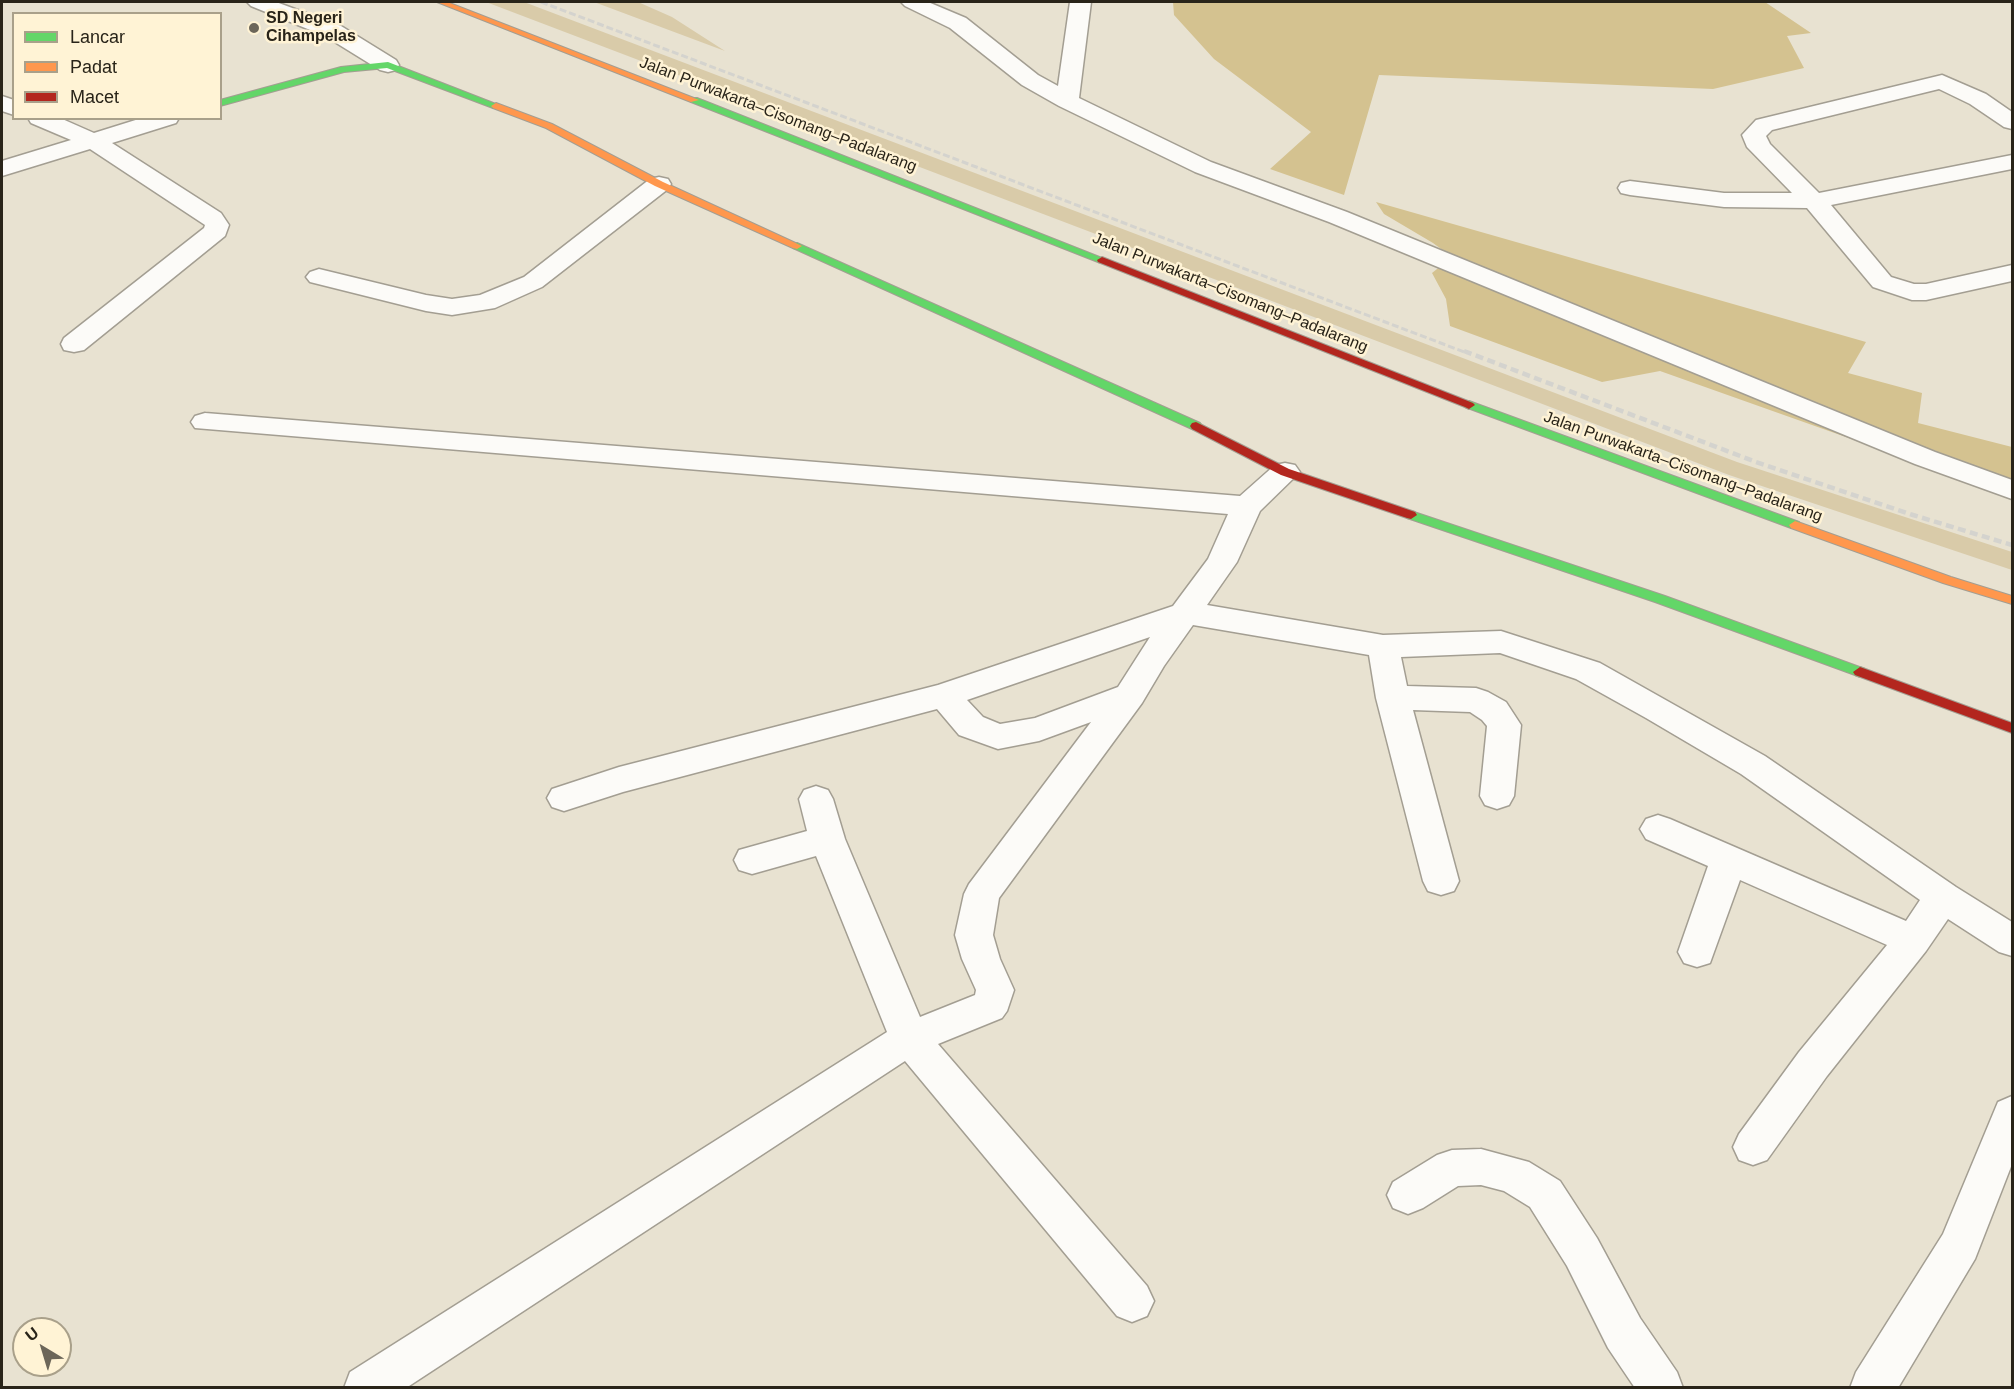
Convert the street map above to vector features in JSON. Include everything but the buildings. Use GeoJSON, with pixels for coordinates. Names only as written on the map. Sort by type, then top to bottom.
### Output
{"type":"FeatureCollection","features":[{"type":"Feature","properties":{"kind":"main road","name":"Jalan Purwakarta–Cisomang–Padalarang"},"geometry":{"type":"LineString","coordinates":[[441,2],[978,210],[1501,418],[1947,580],[2013,600]]}},
{"type":"Feature","properties":{"kind":"main road"},"geometry":{"type":"LineString","coordinates":[[222,102],[344,69],[388,65],[549,126],[658,184],[1161,410],[1285,472],[1660,599],[2013,728]]}},
{"type":"Feature","properties":{"kind":"street"},"geometry":{"type":"LineString","coordinates":[[258,2],[333,30],[388,65]]}},
{"type":"Feature","properties":{"kind":"street"},"geometry":{"type":"LineString","coordinates":[[912,2],[958,23],[1030,80],[1066,101],[1203,166],[1338,217],[1892,444],[2013,490]]}},
{"type":"Feature","properties":{"kind":"street"},"geometry":{"type":"LineString","coordinates":[[1066,101],[1081,2]]}},
{"type":"Feature","properties":{"kind":"street"},"geometry":{"type":"LineString","coordinates":[[2013,122],[1978,99],[1942,82],[1764,125],[1754,135],[1759,147],[1814,201],[1882,282],[1912,292],[1926,292],[2013,273]]}},
{"type":"Feature","properties":{"kind":"street"},"geometry":{"type":"LineString","coordinates":[[44,120],[93,141],[212,218],[217,225],[216,231],[74,344]]}},
{"type":"Feature","properties":{"kind":"street"},"geometry":{"type":"LineString","coordinates":[[2,169],[161,120]]}},
{"type":"Feature","properties":{"kind":"street"},"geometry":{"type":"LineString","coordinates":[[1630,188],[1724,200],[1814,201],[2013,162]]}},
{"type":"Feature","properties":{"kind":"street"},"geometry":{"type":"LineString","coordinates":[[319,277],[435,305],[452,307],[486,302],[533,282],[658,184]]}},
{"type":"Feature","properties":{"kind":"street"},"geometry":{"type":"LineString","coordinates":[[205,422],[1246,506]]}},
{"type":"Feature","properties":{"kind":"street"},"geometry":{"type":"LineString","coordinates":[[366,1388],[909,1038],[988,1006],[993,1000],[995,990],[981,959],[974,935],[982,894],[1130,695],[1152,658],[1222,562],[1246,506],[1285,472]]}},
{"type":"Feature","properties":{"kind":"street"},"geometry":{"type":"LineString","coordinates":[[564,798],[619,780],[944,695],[1187,613],[1383,646],[1501,642],[1588,671],[1658,709],[1753,765],[1943,897],[2013,941]]}},
{"type":"Feature","properties":{"kind":"street"},"geometry":{"type":"LineString","coordinates":[[1383,646],[1393,698],[1441,881]]}},
{"type":"Feature","properties":{"kind":"street"},"geometry":{"type":"LineString","coordinates":[[944,695],[971,726],[998,737],[1039,729],[1130,695]]}},
{"type":"Feature","properties":{"kind":"street"},"geometry":{"type":"LineString","coordinates":[[1393,698],[1476,700],[1494,711],[1504,725],[1497,796]]}},
{"type":"Feature","properties":{"kind":"street"},"geometry":{"type":"LineString","coordinates":[[816,799],[827,839],[909,1038],[1132,1301]]}},
{"type":"Feature","properties":{"kind":"street"},"geometry":{"type":"LineString","coordinates":[[1658,829],[1913,940]]}},
{"type":"Feature","properties":{"kind":"street"},"geometry":{"type":"LineString","coordinates":[[752,860],[827,839]]}},
{"type":"Feature","properties":{"kind":"street"},"geometry":{"type":"LineString","coordinates":[[1697,952],[1728,861]]}},
{"type":"Feature","properties":{"kind":"street"},"geometry":{"type":"LineString","coordinates":[[1753,1147],[1813,1065],[1913,940],[1943,897]]}},
{"type":"Feature","properties":{"kind":"street"},"geometry":{"type":"LineString","coordinates":[[1872,1388],[1960,1245],[2013,1114]]}},
{"type":"Feature","properties":{"kind":"street"},"geometry":{"type":"LineString","coordinates":[[1408,1195],[1452,1168],[1481,1167],[1514,1175],[1545,1194],[1582,1252],[1624,1333],[1661,1388]]}},
{"type":"Feature","properties":{"kind":"shaded area"},"geometry":{"type":"Polygon","coordinates":[[[486,2],[524,2],[1737,462],[2012,552],[2012,570],[1729,475],[486,2]]]}},
{"type":"Feature","properties":{"kind":"shaded area"},"geometry":{"type":"Polygon","coordinates":[[[594,2],[638,2],[672,17],[725,51],[594,2]]]}},
{"type":"Feature","properties":{"kind":"shaded area"},"geometry":{"type":"Polygon","coordinates":[[[1173,2],[1765,2],[1811,33],[1787,36],[1804,68],[1713,89],[1379,75],[1344,195],[1270,169],[1311,132],[1214,59],[1174,15],[1173,2]]]}},
{"type":"Feature","properties":{"kind":"shaded area"},"geometry":{"type":"Polygon","coordinates":[[[1376,202],[1866,342],[1848,373],[1922,393],[1918,423],[2012,447],[2012,496],[1660,371],[1602,382],[1450,326],[1446,299],[1432,273],[1452,257],[1384,214],[1376,202]]]}},
{"type":"Feature","properties":{"kind":"railway"},"geometry":{"type":"LineString","coordinates":[[541,2],[1467,353]]}},
{"type":"Feature","properties":{"kind":"railway"},"geometry":{"type":"LineString","coordinates":[[1464,351],[1756,462],[1913,515],[2012,545]]}},
{"type":"Feature","properties":{"kind":"traffic: fast"},"geometry":{"type":"LineString","coordinates":[[222,102],[344,69],[388,65],[496,106]]}},
{"type":"Feature","properties":{"kind":"traffic: fast"},"geometry":{"type":"LineString","coordinates":[[694,100],[1102,260]]}},
{"type":"Feature","properties":{"kind":"traffic: fast"},"geometry":{"type":"LineString","coordinates":[[797,246],[1196,426]]}},
{"type":"Feature","properties":{"kind":"traffic: fast"},"geometry":{"type":"LineString","coordinates":[[1469,405],[1795,525]]}},
{"type":"Feature","properties":{"kind":"traffic: fast"},"geometry":{"type":"LineString","coordinates":[[1411,515],[1660,599],[1860,672]]}},
{"type":"Feature","properties":{"kind":"traffic: slow"},"geometry":{"type":"LineString","coordinates":[[441,2],[694,100]]}},
{"type":"Feature","properties":{"kind":"traffic: slow"},"geometry":{"type":"LineString","coordinates":[[496,106],[549,126],[659,184],[797,246]]}},
{"type":"Feature","properties":{"kind":"traffic: slow"},"geometry":{"type":"LineString","coordinates":[[1795,525],[1947,580],[2012,600]]}},
{"type":"Feature","properties":{"kind":"traffic: jam"},"geometry":{"type":"LineString","coordinates":[[1102,260],[1469,405]]}},
{"type":"Feature","properties":{"kind":"traffic: jam"},"geometry":{"type":"LineString","coordinates":[[1196,426],[1285,472],[1411,515]]}},
{"type":"Feature","properties":{"kind":"traffic: jam"},"geometry":{"type":"LineString","coordinates":[[1860,672],[2012,728]]}},
{"type":"Feature","properties":{"kind":"place","name":"SD Negeri Cihampelas"},"geometry":{"type":"Point","coordinates":[254,28]}}]}
